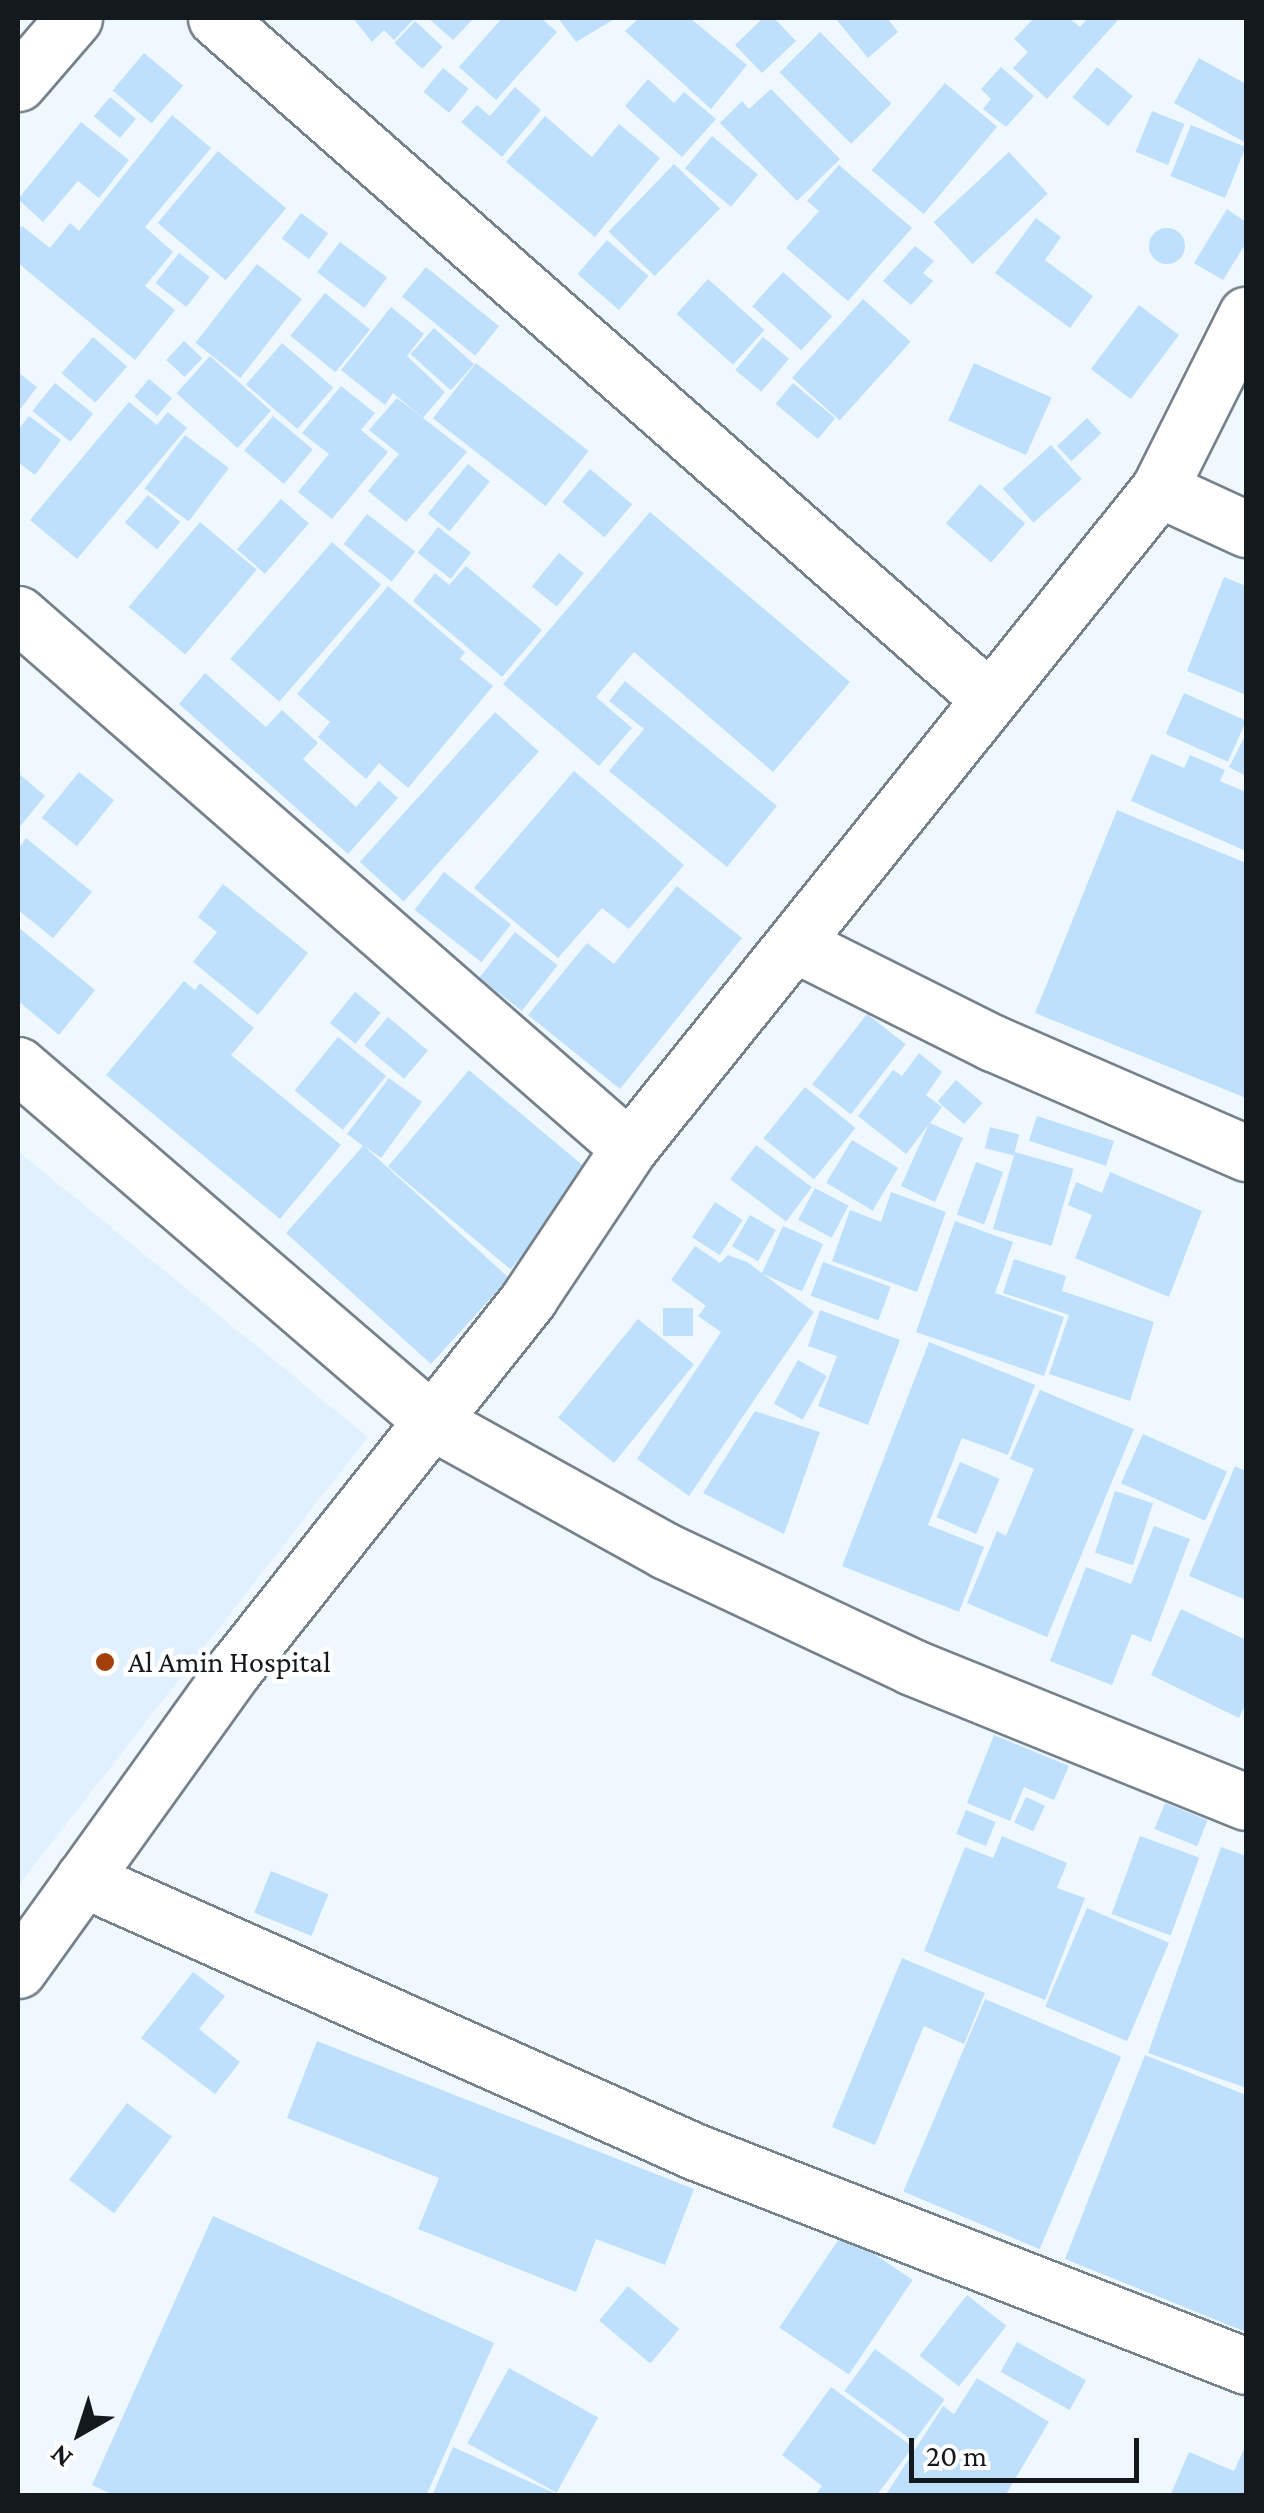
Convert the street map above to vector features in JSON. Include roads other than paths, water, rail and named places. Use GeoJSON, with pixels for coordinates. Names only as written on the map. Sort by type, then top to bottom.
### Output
{"type":"FeatureCollection","features":[{"type":"Feature","properties":{"kind":"street"},"geometry":{"type":"LineString","coordinates":[[18,83],[74,18]]}},
{"type":"Feature","properties":{"kind":"street"},"geometry":{"type":"LineString","coordinates":[[216,18],[988,698]]}},
{"type":"Feature","properties":{"kind":"street"},"geometry":{"type":"LineString","coordinates":[[18,1970],[236,1667],[529,1298],[628,1148],[797,944],[988,698],[1159,490],[1246,315]]}},
{"type":"Feature","properties":{"kind":"street"},"geometry":{"type":"LineString","coordinates":[[1159,490],[1246,529]]}},
{"type":"Feature","properties":{"kind":"street"},"geometry":{"type":"LineString","coordinates":[[18,614],[628,1148]]}},
{"type":"Feature","properties":{"kind":"street"},"geometry":{"type":"LineString","coordinates":[[797,944],[992,1043],[1246,1153]]}},
{"type":"Feature","properties":{"kind":"street"},"geometry":{"type":"LineString","coordinates":[[18,1065],[434,1422],[666,1551],[912,1667],[1246,1802]]}},
{"type":"Feature","properties":{"kind":"street"},"geometry":{"type":"LineString","coordinates":[[82,1879],[696,2152],[1246,2366]]}},
{"type":"Feature","properties":{"kind":"place","name":"Al Amin Hospital"},"geometry":{"type":"Point","coordinates":[105,1662]}}]}
